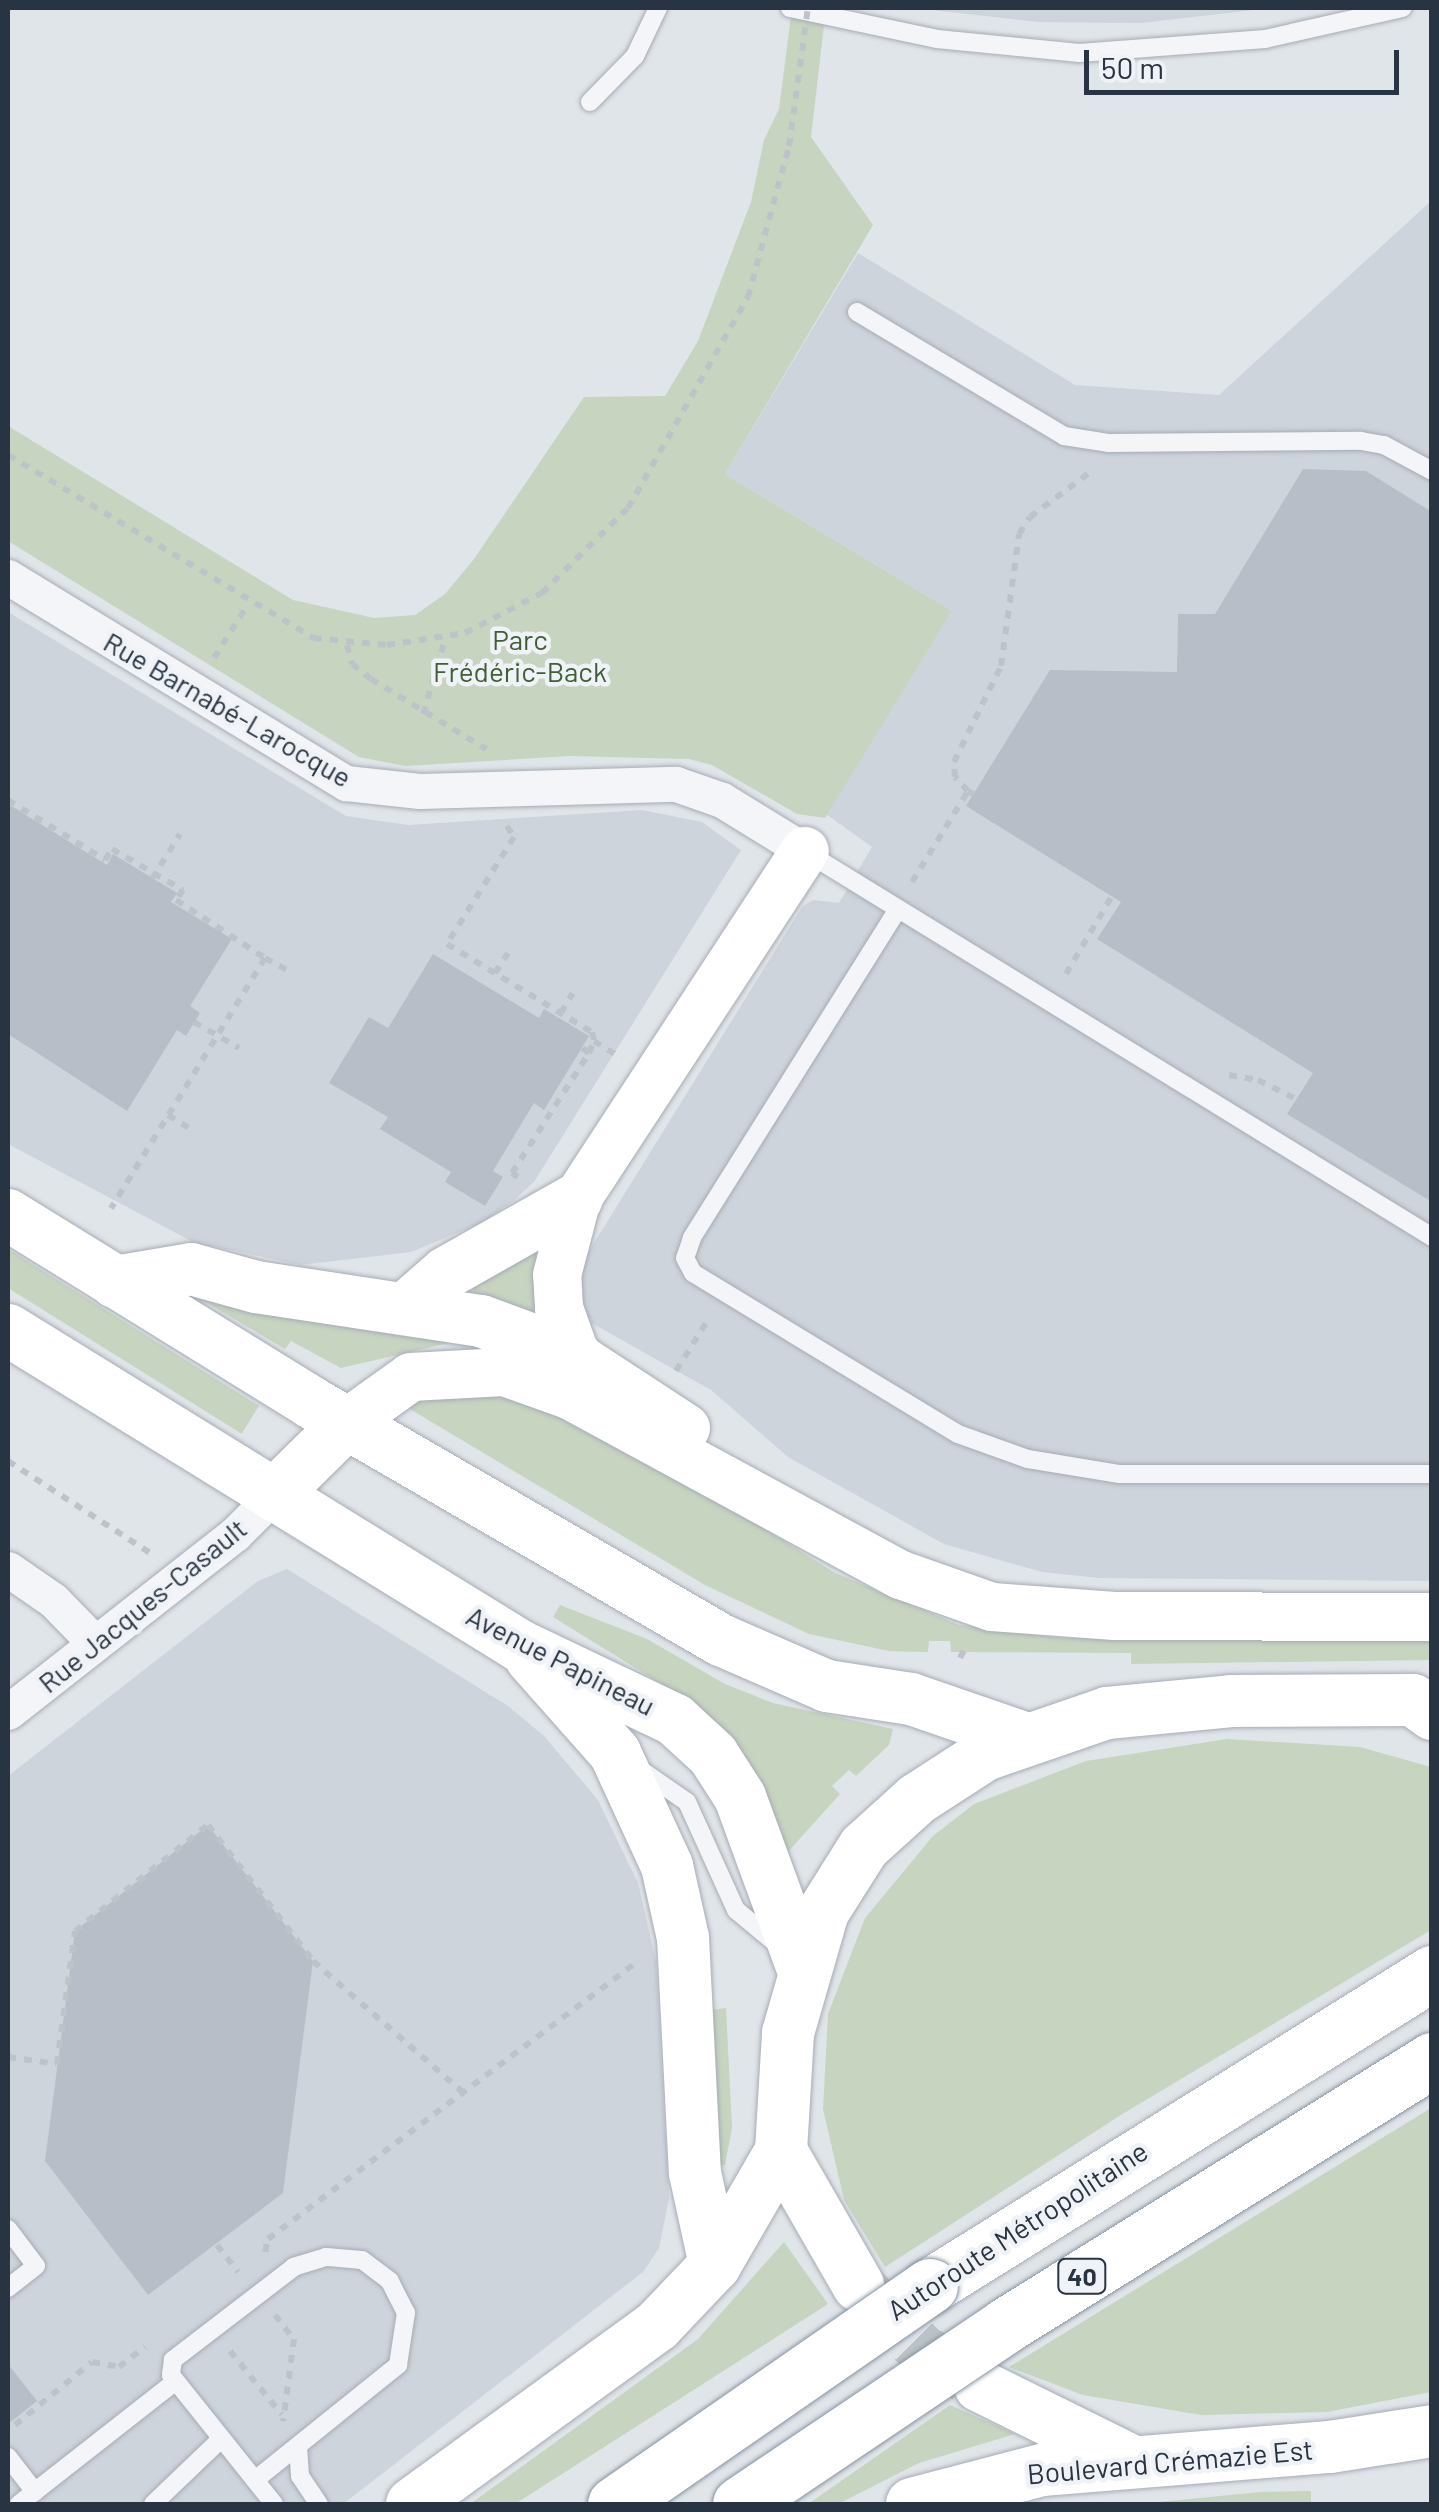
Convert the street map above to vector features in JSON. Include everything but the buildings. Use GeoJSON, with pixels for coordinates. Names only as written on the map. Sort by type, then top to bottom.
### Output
{"type":"FeatureCollection","features":[{"type":"Feature","properties":{"kind":"highway","name":"Autoroute Métropolitaine"},"geometry":{"type":"LineString","coordinates":[[615,2504],[803,2369],[1033,2218],[1432,1973]]}},
{"type":"Feature","properties":{"kind":"highway","name":"40"},"geometry":{"type":"LineString","coordinates":[[740,2504],[958,2356],[1432,2060]]}},
{"type":"Feature","properties":{"kind":"main road"},"geometry":{"type":"LineString","coordinates":[[576,1356],[556,1292],[577,1199],[806,851]]}},
{"type":"Feature","properties":{"kind":"main road"},"geometry":{"type":"LineString","coordinates":[[406,1308],[446,1273],[577,1199]]}},
{"type":"Feature","properties":{"kind":"main road"},"geometry":{"type":"LineString","coordinates":[[8,1215],[348,1422],[765,1662],[826,1686],[911,1700],[1024,1738]]}},
{"type":"Feature","properties":{"kind":"main road"},"geometry":{"type":"LineString","coordinates":[[115,1282],[191,1269],[256,1287],[480,1322],[576,1356],[662,1408],[776,1502]]}},
{"type":"Feature","properties":{"kind":"main road","name":"Avenue Papineau"},"geometry":{"type":"LineString","coordinates":[[8,1330],[520,1646],[653,1704],[713,1755],[753,1823],[802,1966]]}},
{"type":"Feature","properties":{"kind":"main road"},"geometry":{"type":"LineString","coordinates":[[274,1495],[348,1422],[411,1377],[504,1372],[569,1395],[776,1502],[901,1575],[1008,1610],[1432,1617]]}},
{"type":"Feature","properties":{"kind":"main road"},"geometry":{"type":"LineString","coordinates":[[520,1646],[614,1753],[655,1837],[677,1901],[695,2173],[715,2265]]}},
{"type":"Feature","properties":{"kind":"main road"},"geometry":{"type":"LineString","coordinates":[[412,2504],[657,2326],[715,2265],[781,2152],[788,2033],[802,1966],[822,1912],[864,1847],[950,1776],[1024,1738],[1093,1716],[1178,1704],[1425,1705]]}},
{"type":"Feature","properties":{"kind":"main road"},"geometry":{"type":"LineString","coordinates":[[781,2152],[858,2285]]}},
{"type":"Feature","properties":{"kind":"main road"},"geometry":{"type":"LineString","coordinates":[[980,2386],[1130,2460]]}},
{"type":"Feature","properties":{"kind":"main road","name":"Boulevard Crémazie Est"},"geometry":{"type":"LineString","coordinates":[[912,2504],[1008,2476],[1130,2460],[1330,2447],[1432,2431]]}},
{"type":"Feature","properties":{"kind":"street","name":"Rue Barnabé-Larocque"},"geometry":{"type":"LineString","coordinates":[[8,577],[346,783],[420,791],[676,784],[722,800],[806,851]]}},
{"type":"Feature","properties":{"kind":"street","name":"Rue Jacques-Casault"},"geometry":{"type":"LineString","coordinates":[[8,1712],[274,1495]]}},
{"type":"Feature","properties":{"kind":"street"},"geometry":{"type":"LineString","coordinates":[[8,1569],[52,1600],[95,1643]]}},
{"type":"Feature","properties":{"kind":"lane"},"geometry":{"type":"LineString","coordinates":[[590,102],[635,56],[658,8]]}},
{"type":"Feature","properties":{"kind":"lane"},"geometry":{"type":"LineString","coordinates":[[790,8],[938,39],[1079,53],[1265,39],[1403,8]]}},
{"type":"Feature","properties":{"kind":"lane"},"geometry":{"type":"LineString","coordinates":[[857,312],[1074,439],[1361,440],[1384,445],[1432,471]]}},
{"type":"Feature","properties":{"kind":"lane"},"geometry":{"type":"LineString","coordinates":[[806,851],[1432,1237]]}},
{"type":"Feature","properties":{"kind":"lane"},"geometry":{"type":"LineString","coordinates":[[898,908],[692,1238],[685,1258],[693,1273],[958,1434],[1013,1455],[1120,1474],[1432,1474]]}},
{"type":"Feature","properties":{"kind":"lane"},"geometry":{"type":"LineString","coordinates":[[614,1753],[678,1792],[706,1834],[736,1910],[802,1966]]}},
{"type":"Feature","properties":{"kind":"lane"},"geometry":{"type":"LineString","coordinates":[[8,2229],[36,2266],[8,2288]]}},
{"type":"Feature","properties":{"kind":"lane"},"geometry":{"type":"LineString","coordinates":[[255,2480],[398,2365],[406,2313],[376,2268],[326,2257],[294,2267],[173,2360],[176,2381],[274,2504]]}},
{"type":"Feature","properties":{"kind":"lane"},"geometry":{"type":"LineString","coordinates":[[19,2504],[176,2381]]}},
{"type":"Feature","properties":{"kind":"lane"},"geometry":{"type":"LineString","coordinates":[[153,2504],[222,2438]]}},
{"type":"Feature","properties":{"kind":"lane"},"geometry":{"type":"LineString","coordinates":[[298,2447],[300,2476],[319,2504]]}},
{"type":"Feature","properties":{"kind":"lane"},"geometry":{"type":"LineString","coordinates":[[8,2457],[35,2492]]}},
{"type":"Feature","properties":{"kind":"path"},"geometry":{"type":"LineString","coordinates":[[8,455],[248,604],[314,638],[347,645],[446,637],[504,616],[542,593],[628,508],[748,297],[789,146],[808,8]]}},
{"type":"Feature","properties":{"kind":"path"},"geometry":{"type":"LineString","coordinates":[[914,879],[971,792],[955,777],[954,762],[1001,666],[1019,534],[1051,503]]}},
{"type":"Feature","properties":{"kind":"path"},"geometry":{"type":"LineString","coordinates":[[208,667],[248,604]]}},
{"type":"Feature","properties":{"kind":"path"},"geometry":{"type":"LineString","coordinates":[[422,714],[446,637]]}},
{"type":"Feature","properties":{"kind":"path"},"geometry":{"type":"LineString","coordinates":[[347,645],[352,664],[422,714],[492,752]]}},
{"type":"Feature","properties":{"kind":"path"},"geometry":{"type":"LineString","coordinates":[[8,800],[104,860],[112,848],[182,890],[176,900],[287,970]]}},
{"type":"Feature","properties":{"kind":"path"},"geometry":{"type":"LineString","coordinates":[[154,876],[180,834]]}},
{"type":"Feature","properties":{"kind":"path"},"geometry":{"type":"LineString","coordinates":[[514,837],[447,944],[592,1032],[594,1041],[635,1066]]}},
{"type":"Feature","properties":{"kind":"path"},"geometry":{"type":"LineString","coordinates":[[1066,974],[1112,896]]}},
{"type":"Feature","properties":{"kind":"path"},"geometry":{"type":"LineString","coordinates":[[495,973],[508,953]]}},
{"type":"Feature","properties":{"kind":"path"},"geometry":{"type":"LineString","coordinates":[[111,1208],[264,958]]}},
{"type":"Feature","properties":{"kind":"path"},"geometry":{"type":"LineString","coordinates":[[561,1014],[573,993]]}},
{"type":"Feature","properties":{"kind":"path"},"geometry":{"type":"LineString","coordinates":[[194,1022],[239,1048]]}},
{"type":"Feature","properties":{"kind":"path"},"geometry":{"type":"LineString","coordinates":[[524,1181],[512,1174],[594,1041]]}},
{"type":"Feature","properties":{"kind":"path"},"geometry":{"type":"LineString","coordinates":[[168,1116],[190,1129]]}},
{"type":"Feature","properties":{"kind":"path"},"geometry":{"type":"LineString","coordinates":[[675,1372],[696,1340]]}},
{"type":"Feature","properties":{"kind":"path"},"geometry":{"type":"LineString","coordinates":[[8,1461],[148,1549]]}},
{"type":"Feature","properties":{"kind":"path"},"geometry":{"type":"LineString","coordinates":[[8,2058],[58,2064],[75,1931],[208,1825],[313,1961],[466,2095]]}},
{"type":"Feature","properties":{"kind":"path"},"geometry":{"type":"LineString","coordinates":[[224,2284],[264,2254],[268,2240],[466,2095],[644,1956]]}},
{"type":"Feature","properties":{"kind":"path"},"geometry":{"type":"LineString","coordinates":[[217,2245],[239,2273]]}},
{"type":"Feature","properties":{"kind":"path"},"geometry":{"type":"LineString","coordinates":[[268,2306],[294,2339],[281,2430]]}},
{"type":"Feature","properties":{"kind":"path"},"geometry":{"type":"LineString","coordinates":[[223,2342],[283,2416]]}},
{"type":"Feature","properties":{"kind":"path"},"geometry":{"type":"LineString","coordinates":[[15,2425],[92,2362],[119,2367],[150,2344]]}},
{"type":"Feature","properties":{"kind":"shaded area"},"geometry":{"type":"Polygon","coordinates":[[[915,8],[1271,8],[1141,23],[1038,22],[915,8]]]}},
{"type":"Feature","properties":{"kind":"shaded area"},"geometry":{"type":"Polygon","coordinates":[[[1431,201],[1431,1581],[1099,1578],[1042,1572],[944,1544],[788,1457],[711,1390],[588,1321],[574,1293],[586,1256],[802,907],[813,900],[839,903],[872,847],[826,814],[952,611],[725,474],[858,253],[1075,385],[1219,395],[1431,201]]]}},
{"type":"Feature","properties":{"kind":"shaded area"},"geometry":{"type":"Polygon","coordinates":[[[8,612],[346,816],[408,825],[642,810],[702,822],[741,850],[534,1182],[513,1201],[483,1222],[411,1252],[300,1265],[193,1242],[8,1144],[8,612]]]}},
{"type":"Feature","properties":{"kind":"shaded area"},"geometry":{"type":"Polygon","coordinates":[[[287,1569],[508,1706],[544,1736],[598,1800],[638,1883],[656,1961],[669,2199],[659,2248],[643,2272],[343,2504],[8,2504],[8,1776],[258,1581],[287,1569]]]}},
{"type":"Feature","properties":{"kind":"green space","name":"Parc Frédéric-Back"},"geometry":{"type":"Polygon","coordinates":[[[792,8],[826,8],[811,137],[873,225],[725,474],[952,611],[825,818],[797,814],[712,765],[689,759],[570,756],[405,766],[359,757],[8,541],[8,426],[293,600],[374,618],[415,615],[445,594],[474,559],[584,397],[665,396],[698,341],[751,202],[764,140],[779,109],[792,8]]]}},
{"type":"Feature","properties":{"kind":"green space"},"geometry":{"type":"Polygon","coordinates":[[[537,1248],[537,1312],[530,1319],[474,1303],[473,1284],[537,1248]]]}},
{"type":"Feature","properties":{"kind":"green space"},"geometry":{"type":"Polygon","coordinates":[[[8,1249],[259,1406],[242,1434],[8,1288],[8,1249]]]}},
{"type":"Feature","properties":{"kind":"green space"},"geometry":{"type":"Polygon","coordinates":[[[187,1291],[450,1333],[449,1343],[341,1368],[291,1341],[285,1349],[187,1291]]]}},
{"type":"Feature","properties":{"kind":"green space"},"geometry":{"type":"Polygon","coordinates":[[[509,1389],[696,1486],[835,1573],[959,1625],[1061,1638],[1431,1640],[1431,1660],[1131,1664],[1131,1653],[951,1652],[950,1641],[929,1641],[928,1652],[889,1651],[809,1634],[705,1585],[403,1405],[409,1399],[509,1389]]]}},
{"type":"Feature","properties":{"kind":"green space"},"geometry":{"type":"Polygon","coordinates":[[[560,1605],[647,1639],[725,1684],[773,1703],[893,1729],[889,1745],[856,1776],[849,1770],[832,1786],[840,1794],[787,1853],[767,1795],[681,1696],[553,1617],[560,1605]]]}},
{"type":"Feature","properties":{"kind":"green space"},"geometry":{"type":"Polygon","coordinates":[[[1227,1739],[1360,1747],[1431,1767],[1431,1930],[1124,2113],[885,2267],[844,2200],[823,2109],[828,2014],[865,1918],[933,1836],[974,1804],[1086,1761],[1227,1739]]]}},
{"type":"Feature","properties":{"kind":"green space"},"geometry":{"type":"Polygon","coordinates":[[[726,2008],[732,2128],[725,2165],[713,2166],[705,2011],[726,2008]]]}},
{"type":"Feature","properties":{"kind":"green space"},"geometry":{"type":"Polygon","coordinates":[[[1431,2108],[1431,2392],[1327,2412],[1201,2415],[1083,2395],[1009,2367],[1431,2108]]]}},
{"type":"Feature","properties":{"kind":"green space"},"geometry":{"type":"Polygon","coordinates":[[[784,2242],[828,2304],[515,2504],[470,2504],[698,2339],[784,2242]]]}},
{"type":"Feature","properties":{"kind":"green space"},"geometry":{"type":"Polygon","coordinates":[[[950,2405],[1015,2434],[919,2463],[838,2504],[808,2504],[950,2405]]]}},
{"type":"Feature","properties":{"kind":"green space"},"geometry":{"type":"Polygon","coordinates":[[[1311,2491],[1311,2504],[1138,2504],[1261,2492],[1311,2491]]]}},
{"type":"Feature","properties":{"kind":"tunnel"},"geometry":{"type":"LineString","coordinates":[[859,2286],[922,2350],[980,2386]]}}]}
